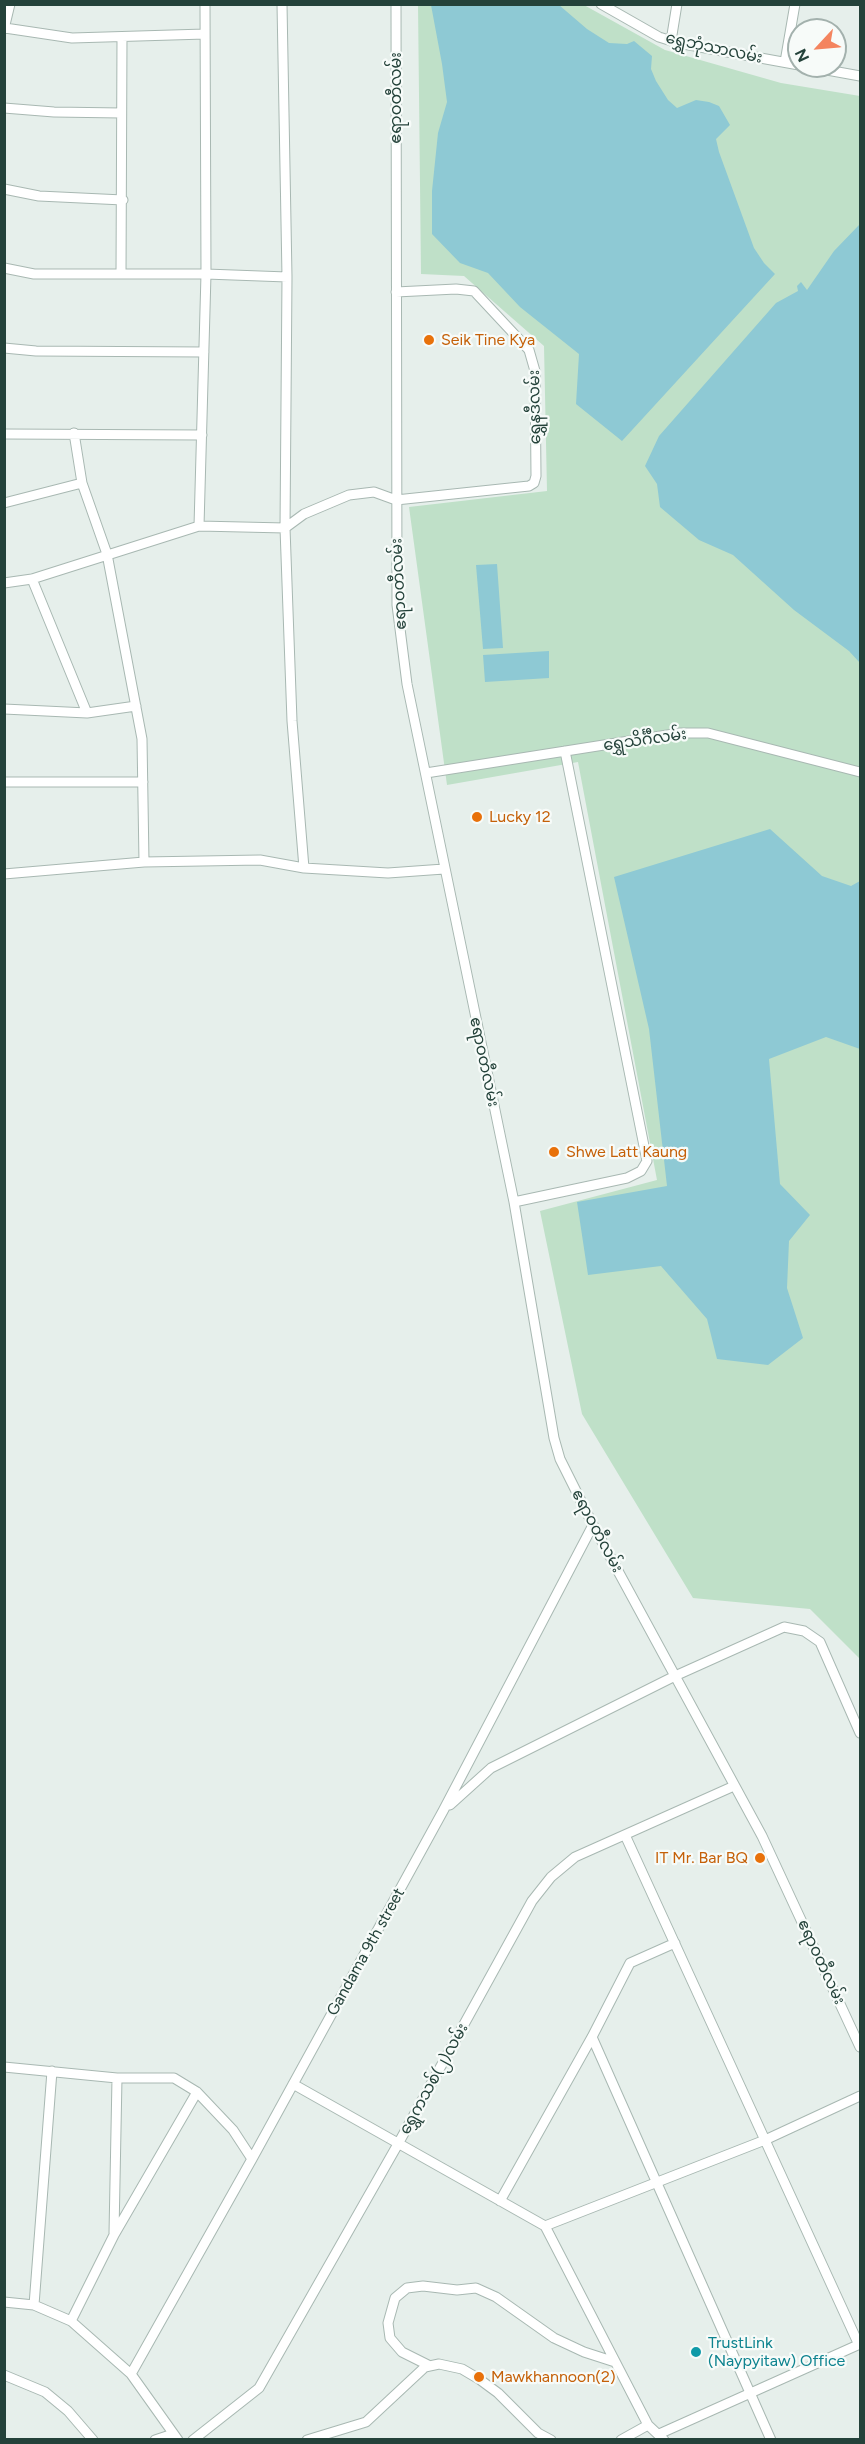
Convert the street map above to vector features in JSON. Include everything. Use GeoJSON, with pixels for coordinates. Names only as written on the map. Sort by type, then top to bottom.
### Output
{"type":"FeatureCollection","features":[{"type":"Feature","properties":{"kind":"street"},"geometry":{"type":"LineString","coordinates":[[10,4],[5,28],[72,38],[205,34]]}},
{"type":"Feature","properties":{"kind":"street"},"geometry":{"type":"LineString","coordinates":[[199,526],[206,274],[205,4]]}},
{"type":"Feature","properties":{"kind":"street"},"geometry":{"type":"LineString","coordinates":[[282,4],[287,277],[285,528],[292,721],[304,868]]}},
{"type":"Feature","properties":{"kind":"street","name":"ဧရာဝတီလမ်း"},"geometry":{"type":"LineString","coordinates":[[396,4],[397,605],[407,684],[514,1202],[554,1438],[560,1459],[593,1525],[762,1836],[861,2047]]}},
{"type":"Feature","properties":{"kind":"street","name":"ရွှေဘုံသာလမ်း"},"geometry":{"type":"LineString","coordinates":[[601,4],[659,37],[671,41],[785,63]]}},
{"type":"Feature","properties":{"kind":"street"},"geometry":{"type":"LineString","coordinates":[[671,41],[677,4]]}},
{"type":"Feature","properties":{"kind":"street"},"geometry":{"type":"LineString","coordinates":[[785,63],[795,4]]}},
{"type":"Feature","properties":{"kind":"street"},"geometry":{"type":"LineString","coordinates":[[121,274],[123,37]]}},
{"type":"Feature","properties":{"kind":"street"},"geometry":{"type":"LineString","coordinates":[[4,108],[54,112],[121,112]]}},
{"type":"Feature","properties":{"kind":"street"},"geometry":{"type":"LineString","coordinates":[[4,189],[39,196],[123,200]]}},
{"type":"Feature","properties":{"kind":"street"},"geometry":{"type":"LineString","coordinates":[[4,268],[34,274],[206,274],[287,277]]}},
{"type":"Feature","properties":{"kind":"street","name":"ရွှေနဒီလမ်း"},"geometry":{"type":"LineString","coordinates":[[396,292],[456,289],[474,291],[529,350],[535,371],[536,464],[534,483],[529,486],[396,500]]}},
{"type":"Feature","properties":{"kind":"street"},"geometry":{"type":"LineString","coordinates":[[4,348],[36,351],[204,352]]}},
{"type":"Feature","properties":{"kind":"street"},"geometry":{"type":"LineString","coordinates":[[75,433],[82,483],[107,554],[142,739],[144,862]]}},
{"type":"Feature","properties":{"kind":"street"},"geometry":{"type":"LineString","coordinates":[[4,434],[201,435]]}},
{"type":"Feature","properties":{"kind":"street"},"geometry":{"type":"LineString","coordinates":[[4,503],[82,483]]}},
{"type":"Feature","properties":{"kind":"street"},"geometry":{"type":"LineString","coordinates":[[4,583],[32,579],[199,526],[285,528],[304,514],[350,495],[374,492],[396,500]]}},
{"type":"Feature","properties":{"kind":"street"},"geometry":{"type":"LineString","coordinates":[[32,579],[87,713]]}},
{"type":"Feature","properties":{"kind":"street"},"geometry":{"type":"LineString","coordinates":[[4,709],[87,713],[136,706]]}},
{"type":"Feature","properties":{"kind":"street","name":"ရွှေသိင်္ဂီလမ်း"},"geometry":{"type":"LineString","coordinates":[[426,773],[680,733],[708,734],[861,772]]}},
{"type":"Feature","properties":{"kind":"street"},"geometry":{"type":"LineString","coordinates":[[514,1202],[627,1178],[641,1171],[647,1161],[565,751]]}},
{"type":"Feature","properties":{"kind":"street"},"geometry":{"type":"LineString","coordinates":[[4,782],[143,782]]}},
{"type":"Feature","properties":{"kind":"street"},"geometry":{"type":"LineString","coordinates":[[4,874],[144,862],[260,860],[304,868],[388,873],[444,869]]}},
{"type":"Feature","properties":{"kind":"street","name":"Gandama 9th street"},"geometry":{"type":"LineString","coordinates":[[131,2374],[443,1811],[593,1525]]}},
{"type":"Feature","properties":{"kind":"street"},"geometry":{"type":"LineString","coordinates":[[443,1811],[490,1768],[675,1676],[784,1627],[804,1630],[820,1642],[861,1733]]}},
{"type":"Feature","properties":{"kind":"street","name":"ရွှေကသစ်(၂)လမ်း"},"geometry":{"type":"LineString","coordinates":[[193,2439],[259,2388],[398,2144],[532,1901],[551,1877],[575,1857],[734,1786]]}},
{"type":"Feature","properties":{"kind":"street"},"geometry":{"type":"LineString","coordinates":[[293,2084],[545,2226],[648,2425],[661,2437],[750,2392],[860,2344],[625,1835]]}},
{"type":"Feature","properties":{"kind":"street"},"geometry":{"type":"LineString","coordinates":[[500,2201],[592,2037],[630,1963],[675,1943]]}},
{"type":"Feature","properties":{"kind":"street"},"geometry":{"type":"LineString","coordinates":[[592,2037],[771,2439]]}},
{"type":"Feature","properties":{"kind":"street"},"geometry":{"type":"LineString","coordinates":[[4,2067],[117,2078],[174,2078],[198,2092],[233,2130],[252,2159]]}},
{"type":"Feature","properties":{"kind":"street"},"geometry":{"type":"LineString","coordinates":[[34,2305],[52,2071]]}},
{"type":"Feature","properties":{"kind":"street"},"geometry":{"type":"LineString","coordinates":[[114,2235],[117,2078]]}},
{"type":"Feature","properties":{"kind":"street"},"geometry":{"type":"LineString","coordinates":[[71,2321],[114,2235],[198,2092]]}},
{"type":"Feature","properties":{"kind":"street"},"geometry":{"type":"LineString","coordinates":[[545,2226],[765,2140],[861,2096]]}},
{"type":"Feature","properties":{"kind":"street"},"geometry":{"type":"LineString","coordinates":[[430,2366],[402,2352],[390,2338],[388,2323],[395,2298],[407,2288],[423,2286],[457,2290],[476,2288],[496,2297],[554,2338],[584,2352],[615,2362]]}},
{"type":"Feature","properties":{"kind":"street"},"geometry":{"type":"LineString","coordinates":[[4,2302],[34,2305],[71,2321],[131,2374],[175,2437],[155,2439]]}},
{"type":"Feature","properties":{"kind":"street"},"geometry":{"type":"LineString","coordinates":[[307,2439],[366,2422],[404,2384],[425,2367],[439,2364],[462,2369],[479,2379],[498,2393],[538,2433],[551,2439]]}},
{"type":"Feature","properties":{"kind":"street"},"geometry":{"type":"LineString","coordinates":[[4,2375],[45,2392],[69,2411],[93,2439]]}},
{"type":"Feature","properties":{"kind":"street"},"geometry":{"type":"LineString","coordinates":[[621,2439],[648,2425]]}},
{"type":"Feature","properties":{"kind":"green space"},"geometry":{"type":"Polygon","coordinates":[[[418,5],[584,5],[665,50],[781,83],[860,96],[860,1659],[810,1609],[693,1598],[582,1414],[540,1211],[657,1180],[578,762],[447,785],[409,507],[547,491],[544,346],[464,276],[421,274],[418,5]]]}},
{"type":"Feature","properties":{"kind":"water"},"geometry":{"type":"Polygon","coordinates":[[[431,5],[559,5],[587,29],[609,43],[627,44],[634,41],[652,56],[651,69],[656,81],[668,100],[677,108],[696,100],[709,102],[719,106],[730,125],[716,139],[719,152],[754,248],[775,274],[622,441],[576,404],[579,354],[520,307],[488,273],[460,263],[432,234],[432,191],[438,133],[447,102],[431,5]]]}},
{"type":"Feature","properties":{"kind":"water"},"geometry":{"type":"Polygon","coordinates":[[[860,224],[860,663],[849,651],[794,610],[733,555],[699,540],[660,507],[657,484],[645,466],[659,436],[776,303],[798,291],[797,286],[801,282],[807,290],[834,251],[860,224]]]}},
{"type":"Feature","properties":{"kind":"water"},"geometry":{"type":"Polygon","coordinates":[[[497,564],[503,648],[483,649],[476,565],[497,564]]]}},
{"type":"Feature","properties":{"kind":"water"},"geometry":{"type":"Polygon","coordinates":[[[549,651],[549,678],[485,682],[483,655],[549,651]]]}},
{"type":"Feature","properties":{"kind":"water"},"geometry":{"type":"Polygon","coordinates":[[[770,829],[822,876],[851,886],[860,881],[860,1049],[826,1037],[769,1059],[780,1184],[810,1215],[789,1241],[787,1288],[803,1338],[768,1365],[717,1359],[707,1319],[661,1266],[588,1275],[577,1202],[667,1186],[649,1029],[614,877],[770,829]]]}},
{"type":"Feature","properties":{"kind":"place","name":"Seik Tine Kya"},"geometry":{"type":"Point","coordinates":[429,340]}},
{"type":"Feature","properties":{"kind":"place","name":"Lucky 12"},"geometry":{"type":"Point","coordinates":[477,817]}},
{"type":"Feature","properties":{"kind":"place","name":"Shwe Latt Kaung"},"geometry":{"type":"Point","coordinates":[554,1152]}},
{"type":"Feature","properties":{"kind":"place","name":"IT Mr. Bar BQ"},"geometry":{"type":"Point","coordinates":[760,1858]}},
{"type":"Feature","properties":{"kind":"place","name":"TrustLink (Naypyitaw) Office"},"geometry":{"type":"Point","coordinates":[696,2352]}},
{"type":"Feature","properties":{"kind":"place","name":"Mawkhannoon(2)"},"geometry":{"type":"Point","coordinates":[479,2377]}}]}
